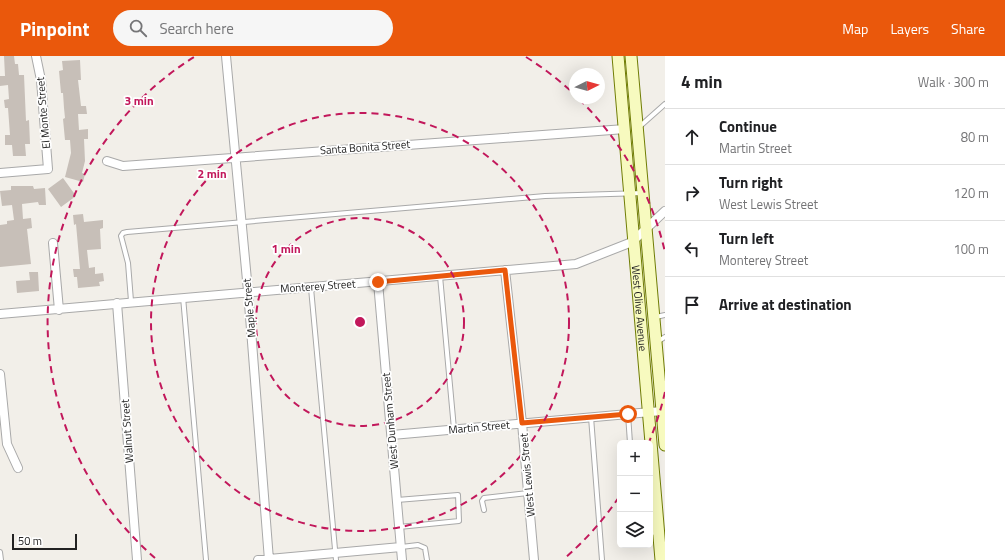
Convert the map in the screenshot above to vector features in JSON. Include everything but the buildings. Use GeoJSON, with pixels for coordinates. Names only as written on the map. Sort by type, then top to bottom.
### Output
{"type":"FeatureCollection","features":[{"type":"Feature","properties":{"kind":"main road","name":"West Olive Avenue"},"geometry":{"type":"LineString","coordinates":[[618,56],[625,129],[632,242],[651,476]]}},
{"type":"Feature","properties":{"kind":"main road","name":"West Olive Avenue"},"geometry":{"type":"LineString","coordinates":[[631,56],[643,193],[659,316],[656,344],[665,445]]}},
{"type":"Feature","properties":{"kind":"main road","name":"West Olive Avenue"},"geometry":{"type":"LineString","coordinates":[[653,507],[654,532],[661,560]]}},
{"type":"Feature","properties":{"kind":"street","name":"El Monte Street"},"geometry":{"type":"LineString","coordinates":[[0,173],[48,169],[41,80],[36,56]]}},
{"type":"Feature","properties":{"kind":"street","name":"Maple Street"},"geometry":{"type":"LineString","coordinates":[[226,56],[248,291],[269,560]]}},
{"type":"Feature","properties":{"kind":"street","name":"Santa Bonita Street"},"geometry":{"type":"LineString","coordinates":[[107,161],[123,166],[625,129]]}},
{"type":"Feature","properties":{"kind":"street"},"geometry":{"type":"LineString","coordinates":[[632,242],[665,211]]}},
{"type":"Feature","properties":{"kind":"street","name":"Monterey Street"},"geometry":{"type":"LineString","coordinates":[[0,314],[59,310],[131,301],[248,291],[311,288],[576,264],[632,242]]}},
{"type":"Feature","properties":{"kind":"street"},"geometry":{"type":"LineString","coordinates":[[53,243],[59,310]]}},
{"type":"Feature","properties":{"kind":"street","name":"West Lewis Street"},"geometry":{"type":"LineString","coordinates":[[505,270],[522,423],[534,560]]}},
{"type":"Feature","properties":{"kind":"street","name":"West Dunham Street"},"geometry":{"type":"LineString","coordinates":[[378,282],[402,560]]}},
{"type":"Feature","properties":{"kind":"street","name":"Walnut Street"},"geometry":{"type":"LineString","coordinates":[[118,303],[137,560]]}},
{"type":"Feature","properties":{"kind":"street"},"geometry":{"type":"LineString","coordinates":[[0,374],[7,444],[18,468]]}},
{"type":"Feature","properties":{"kind":"street","name":"Martin Street"},"geometry":{"type":"LineString","coordinates":[[392,435],[663,411]]}},
{"type":"Feature","properties":{"kind":"street"},"geometry":{"type":"LineString","coordinates":[[258,560],[336,556],[401,547]]}},
{"type":"Feature","properties":{"kind":"lane"},"geometry":{"type":"LineString","coordinates":[[638,128],[665,104]]}},
{"type":"Feature","properties":{"kind":"lane"},"geometry":{"type":"LineString","coordinates":[[131,301],[128,263],[121,236],[123,233],[241,221],[545,196],[643,193]]}},
{"type":"Feature","properties":{"kind":"lane"},"geometry":{"type":"LineString","coordinates":[[440,276],[454,429]]}},
{"type":"Feature","properties":{"kind":"lane"},"geometry":{"type":"LineString","coordinates":[[311,288],[336,556]]}},
{"type":"Feature","properties":{"kind":"lane"},"geometry":{"type":"LineString","coordinates":[[183,297],[206,560]]}},
{"type":"Feature","properties":{"kind":"lane"},"geometry":{"type":"LineString","coordinates":[[656,344],[665,336]]}},
{"type":"Feature","properties":{"kind":"lane"},"geometry":{"type":"LineString","coordinates":[[628,414],[630,440]]}},
{"type":"Feature","properties":{"kind":"lane"},"geometry":{"type":"LineString","coordinates":[[591,417],[602,560]]}},
{"type":"Feature","properties":{"kind":"lane"},"geometry":{"type":"LineString","coordinates":[[484,510],[482,501],[484,498],[528,493]]}},
{"type":"Feature","properties":{"kind":"lane"},"geometry":{"type":"LineString","coordinates":[[397,500],[458,496],[459,521],[399,527]]}},
{"type":"Feature","properties":{"kind":"lane"},"geometry":{"type":"LineString","coordinates":[[401,547],[422,546],[425,548],[427,560]]}},
{"type":"Feature","properties":{"kind":"lane"},"geometry":{"type":"LineString","coordinates":[[0,552],[1,560]]}},
{"type":"Feature","properties":{"kind":"route"},"geometry":{"type":"LineString","coordinates":[[378,282],[505,270],[522,423],[628,414]]}}]}
